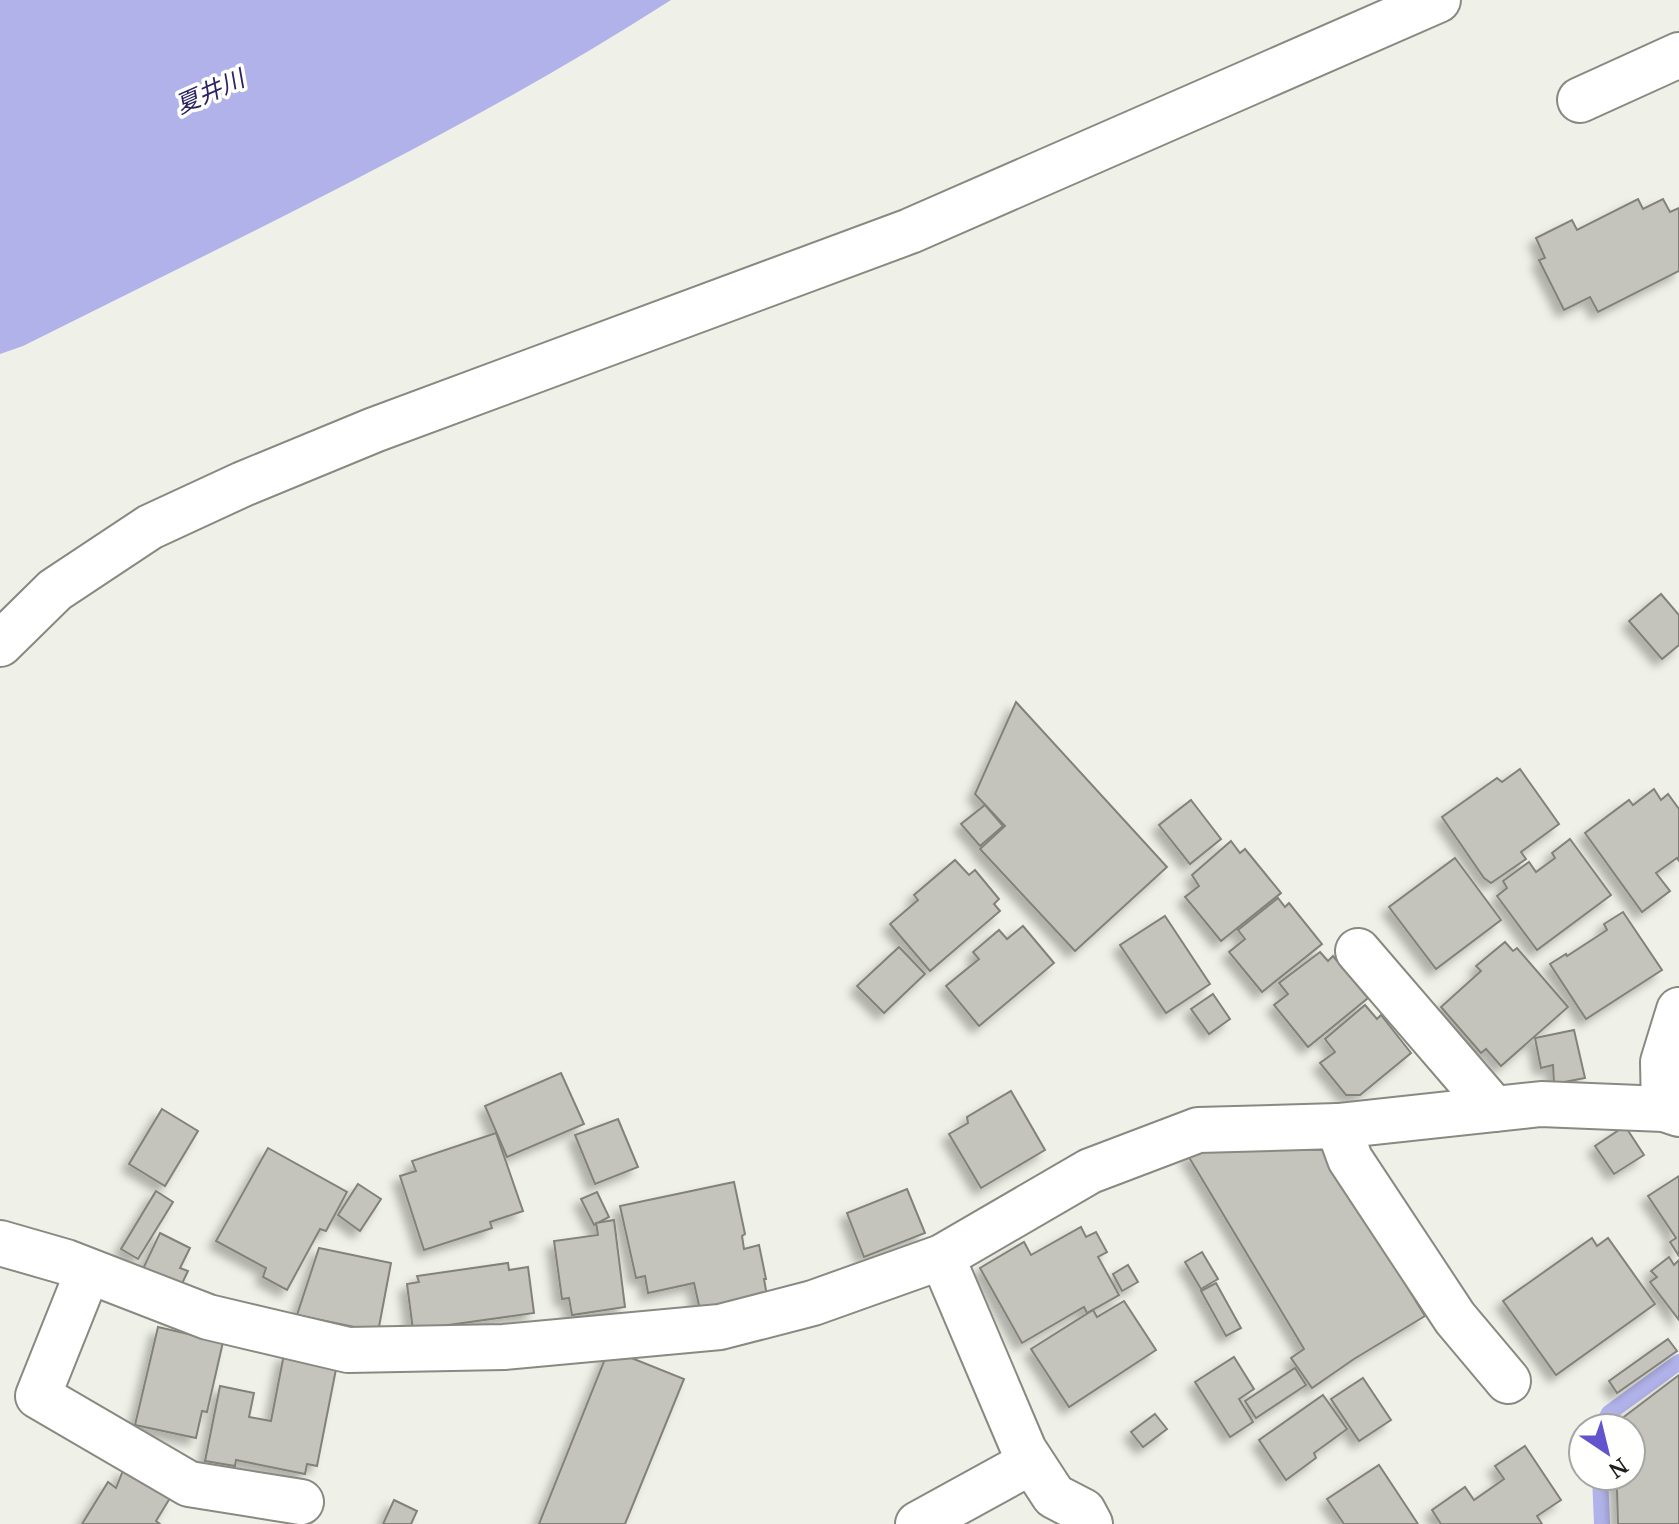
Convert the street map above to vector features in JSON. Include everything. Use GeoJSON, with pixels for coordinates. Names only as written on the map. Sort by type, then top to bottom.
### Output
{"type":"FeatureCollection","features":[{"type":"Feature","properties":{"kind":"street"},"geometry":{"type":"LineString","coordinates":[[0,644],[55,590],[150,527],[243,484],[374,430],[910,231],[1438,0]]}},
{"type":"Feature","properties":{"kind":"street"},"geometry":{"type":"LineString","coordinates":[[1580,100],[1679,55]]}},
{"type":"Feature","properties":{"kind":"street"},"geometry":{"type":"LineString","coordinates":[[1358,951],[1494,1109]]}},
{"type":"Feature","properties":{"kind":"street"},"geometry":{"type":"LineString","coordinates":[[0,1243],[88,1271],[208,1317],[348,1350],[504,1347],[720,1327],[813,1303],[942,1257],[1090,1171],[1198,1130],[1338,1126],[1541,1104],[1672,1112],[1663,1062],[1679,1010]]}},
{"type":"Feature","properties":{"kind":"street"},"geometry":{"type":"LineString","coordinates":[[1338,1126],[1350,1159],[1455,1318],[1508,1381]]}},
{"type":"Feature","properties":{"kind":"street"},"geometry":{"type":"LineString","coordinates":[[942,1257],[1024,1450],[1054,1496],[1083,1511],[1090,1524]]}},
{"type":"Feature","properties":{"kind":"street"},"geometry":{"type":"LineString","coordinates":[[88,1271],[38,1396],[189,1484],[301,1502]]}},
{"type":"Feature","properties":{"kind":"street"},"geometry":{"type":"LineString","coordinates":[[918,1524],[1031,1462]]}},
{"type":"Feature","properties":{"kind":"water","name":"夏井川"},"geometry":{"type":"Polygon","coordinates":[[[0,0],[671,0],[514,94],[352,181],[23,346],[0,354],[0,0]]]}},
{"type":"Feature","properties":{"kind":"building"},"geometry":{"type":"Polygon","coordinates":[[[1638,199],[1643,209],[1663,199],[1670,212],[1679,208],[1679,271],[1598,312],[1590,297],[1564,310],[1539,260],[1545,258],[1536,238],[1572,220],[1577,230],[1638,199]]]}},
{"type":"Feature","properties":{"kind":"building"},"geometry":{"type":"Polygon","coordinates":[[[1661,594],[1679,615],[1679,645],[1662,659],[1629,621],[1661,594]]]}},
{"type":"Feature","properties":{"kind":"building"},"geometry":{"type":"Polygon","coordinates":[[[1016,702],[1167,867],[1075,951],[980,849],[1005,826],[975,794],[1016,702]]]}},
{"type":"Feature","properties":{"kind":"building"},"geometry":{"type":"Polygon","coordinates":[[[1520,769],[1559,824],[1521,852],[1526,859],[1491,883],[1484,878],[1442,817],[1497,778],[1502,782],[1520,769]]]}},
{"type":"Feature","properties":{"kind":"building"},"geometry":{"type":"Polygon","coordinates":[[[1654,789],[1661,800],[1668,794],[1679,809],[1679,861],[1677,858],[1656,873],[1670,891],[1642,912],[1585,833],[1629,800],[1633,805],[1654,789]]]}},
{"type":"Feature","properties":{"kind":"building"},"geometry":{"type":"Polygon","coordinates":[[[1191,800],[1221,839],[1190,864],[1159,825],[1191,800]]]}},
{"type":"Feature","properties":{"kind":"building"},"geometry":{"type":"Polygon","coordinates":[[[985,805],[1003,826],[980,846],[961,824],[985,805]]]}},
{"type":"Feature","properties":{"kind":"building"},"geometry":{"type":"Polygon","coordinates":[[[1570,839],[1611,895],[1537,950],[1497,896],[1507,888],[1503,881],[1529,862],[1536,872],[1555,858],[1552,853],[1570,839]]]}},
{"type":"Feature","properties":{"kind":"building"},"geometry":{"type":"Polygon","coordinates":[[[1231,841],[1240,853],[1245,849],[1281,893],[1221,941],[1185,897],[1199,886],[1192,875],[1231,841]]]}},
{"type":"Feature","properties":{"kind":"building"},"geometry":{"type":"Polygon","coordinates":[[[1455,858],[1501,920],[1436,969],[1389,907],[1455,858]]]}},
{"type":"Feature","properties":{"kind":"building"},"geometry":{"type":"Polygon","coordinates":[[[955,860],[969,875],[975,870],[999,899],[994,904],[1000,911],[930,971],[890,924],[918,900],[914,895],[955,860]]]}},
{"type":"Feature","properties":{"kind":"building"},"geometry":{"type":"Polygon","coordinates":[[[1278,898],[1285,907],[1289,903],[1322,944],[1262,992],[1229,952],[1245,939],[1238,930],[1278,898]]]}},
{"type":"Feature","properties":{"kind":"building"},"geometry":{"type":"Polygon","coordinates":[[[1623,912],[1662,970],[1586,1019],[1550,964],[1607,930],[1604,924],[1623,912]]]}},
{"type":"Feature","properties":{"kind":"building"},"geometry":{"type":"Polygon","coordinates":[[[1165,916],[1210,984],[1166,1013],[1120,945],[1165,916]]]}},
{"type":"Feature","properties":{"kind":"building"},"geometry":{"type":"Polygon","coordinates":[[[1023,926],[1054,963],[979,1026],[946,986],[979,959],[973,952],[999,930],[1007,939],[1023,926]]]}},
{"type":"Feature","properties":{"kind":"building"},"geometry":{"type":"Polygon","coordinates":[[[1505,942],[1513,951],[1517,948],[1568,1007],[1501,1066],[1486,1049],[1481,1053],[1441,1007],[1481,971],[1476,966],[1505,942]]]}},
{"type":"Feature","properties":{"kind":"building"},"geometry":{"type":"Polygon","coordinates":[[[899,947],[925,974],[884,1013],[857,986],[899,947]]]}},
{"type":"Feature","properties":{"kind":"building"},"geometry":{"type":"Polygon","coordinates":[[[1320,952],[1328,961],[1333,956],[1368,998],[1308,1047],[1274,1005],[1288,994],[1279,983],[1320,952]]]}},
{"type":"Feature","properties":{"kind":"building"},"geometry":{"type":"Polygon","coordinates":[[[1213,994],[1230,1019],[1209,1034],[1191,1009],[1213,994]]]}},
{"type":"Feature","properties":{"kind":"building"},"geometry":{"type":"Polygon","coordinates":[[[1365,1005],[1377,1019],[1381,1015],[1411,1053],[1360,1095],[1346,1095],[1320,1063],[1335,1052],[1325,1039],[1365,1005]]]}},
{"type":"Feature","properties":{"kind":"building"},"geometry":{"type":"Polygon","coordinates":[[[1574,1030],[1585,1078],[1554,1084],[1553,1065],[1541,1068],[1535,1038],[1574,1030]]]}},
{"type":"Feature","properties":{"kind":"building"},"geometry":{"type":"Polygon","coordinates":[[[561,1073],[584,1124],[507,1157],[485,1106],[561,1073]]]}},
{"type":"Feature","properties":{"kind":"building"},"geometry":{"type":"Polygon","coordinates":[[[1011,1091],[1045,1150],[981,1188],[949,1134],[968,1123],[967,1117],[1011,1091]]]}},
{"type":"Feature","properties":{"kind":"building"},"geometry":{"type":"Polygon","coordinates":[[[162,1109],[198,1131],[165,1186],[129,1164],[162,1109]]]}},
{"type":"Feature","properties":{"kind":"building"},"geometry":{"type":"Polygon","coordinates":[[[618,1119],[638,1167],[595,1184],[575,1135],[618,1119]]]}},
{"type":"Feature","properties":{"kind":"building"},"geometry":{"type":"Polygon","coordinates":[[[1625,1126],[1644,1155],[1614,1174],[1595,1146],[1625,1126]]]}},
{"type":"Feature","properties":{"kind":"building"},"geometry":{"type":"Polygon","coordinates":[[[496,1133],[523,1211],[490,1222],[492,1228],[424,1250],[400,1176],[416,1171],[412,1161],[496,1133]]]}},
{"type":"Feature","properties":{"kind":"building"},"geometry":{"type":"Polygon","coordinates":[[[1224,1147],[1323,1150],[1425,1316],[1312,1388],[1291,1358],[1304,1349],[1187,1154],[1224,1147]]]}},
{"type":"Feature","properties":{"kind":"building"},"geometry":{"type":"Polygon","coordinates":[[[268,1148],[347,1192],[326,1231],[320,1229],[287,1290],[263,1277],[266,1268],[216,1241],[268,1148]]]}},
{"type":"Feature","properties":{"kind":"building"},"geometry":{"type":"Polygon","coordinates":[[[1679,1176],[1679,1256],[1670,1242],[1676,1238],[1648,1196],[1679,1176]]]}},
{"type":"Feature","properties":{"kind":"building"},"geometry":{"type":"Polygon","coordinates":[[[734,1182],[745,1234],[742,1236],[744,1249],[759,1245],[767,1296],[700,1310],[694,1283],[648,1293],[645,1276],[636,1278],[620,1206],[734,1182]]]}},
{"type":"Feature","properties":{"kind":"building"},"geometry":{"type":"Polygon","coordinates":[[[358,1184],[381,1199],[360,1231],[338,1215],[358,1184]]]}},
{"type":"Feature","properties":{"kind":"building"},"geometry":{"type":"Polygon","coordinates":[[[907,1189],[925,1233],[864,1257],[847,1213],[907,1189]]]}},
{"type":"Feature","properties":{"kind":"building"},"geometry":{"type":"Polygon","coordinates":[[[156,1191],[173,1202],[138,1259],[121,1249],[156,1191]]]}},
{"type":"Feature","properties":{"kind":"building"},"geometry":{"type":"Polygon","coordinates":[[[597,1192],[609,1217],[594,1225],[581,1199],[597,1192]]]}},
{"type":"Feature","properties":{"kind":"building"},"geometry":{"type":"Polygon","coordinates":[[[614,1220],[625,1307],[572,1315],[569,1298],[562,1299],[554,1241],[598,1235],[596,1223],[614,1220]]]}},
{"type":"Feature","properties":{"kind":"building"},"geometry":{"type":"Polygon","coordinates":[[[1081,1227],[1086,1237],[1096,1232],[1107,1252],[1098,1257],[1119,1295],[1087,1313],[1084,1307],[1022,1343],[980,1268],[1024,1242],[1031,1255],[1081,1227]]]}},
{"type":"Feature","properties":{"kind":"building"},"geometry":{"type":"Polygon","coordinates":[[[160,1233],[190,1248],[180,1268],[188,1271],[178,1292],[141,1273],[160,1233]]]}},
{"type":"Feature","properties":{"kind":"building"},"geometry":{"type":"Polygon","coordinates":[[[1592,1238],[1597,1246],[1608,1238],[1655,1304],[1556,1375],[1503,1301],[1592,1238]]]}},
{"type":"Feature","properties":{"kind":"building"},"geometry":{"type":"Polygon","coordinates":[[[319,1248],[391,1263],[378,1332],[297,1315],[319,1248]]]}},
{"type":"Feature","properties":{"kind":"building"},"geometry":{"type":"Polygon","coordinates":[[[1202,1252],[1218,1279],[1201,1289],[1185,1262],[1202,1252]]]}},
{"type":"Feature","properties":{"kind":"building"},"geometry":{"type":"Polygon","coordinates":[[[1669,1257],[1674,1265],[1679,1260],[1679,1320],[1650,1282],[1657,1277],[1651,1271],[1669,1257]]]}},
{"type":"Feature","properties":{"kind":"building"},"geometry":{"type":"Polygon","coordinates":[[[508,1263],[509,1270],[528,1267],[534,1313],[413,1330],[407,1284],[419,1282],[417,1276],[508,1263]]]}},
{"type":"Feature","properties":{"kind":"building"},"geometry":{"type":"Polygon","coordinates":[[[1128,1265],[1138,1282],[1122,1291],[1113,1274],[1128,1265]]]}},
{"type":"Feature","properties":{"kind":"building"},"geometry":{"type":"Polygon","coordinates":[[[1216,1283],[1241,1328],[1226,1336],[1201,1291],[1216,1283]]]}},
{"type":"Feature","properties":{"kind":"building"},"geometry":{"type":"Polygon","coordinates":[[[1124,1301],[1156,1350],[1069,1407],[1031,1349],[1093,1310],[1097,1317],[1124,1301]]]}},
{"type":"Feature","properties":{"kind":"building"},"geometry":{"type":"Polygon","coordinates":[[[158,1327],[223,1342],[207,1412],[202,1411],[196,1438],[135,1425],[158,1327]]]}},
{"type":"Feature","properties":{"kind":"building"},"geometry":{"type":"Polygon","coordinates":[[[1668,1339],[1677,1351],[1617,1393],[1609,1381],[1668,1339]]]}},
{"type":"Feature","properties":{"kind":"building"},"geometry":{"type":"Polygon","coordinates":[[[609,1349],[684,1379],[625,1524],[539,1524],[609,1349]]]}},
{"type":"Feature","properties":{"kind":"building"},"geometry":{"type":"Polygon","coordinates":[[[284,1354],[337,1364],[317,1466],[307,1464],[305,1474],[236,1460],[235,1466],[205,1461],[220,1386],[254,1393],[249,1417],[271,1421],[284,1354]]]}},
{"type":"Feature","properties":{"kind":"building"},"geometry":{"type":"Polygon","coordinates":[[[1234,1357],[1254,1389],[1239,1399],[1253,1422],[1230,1437],[1195,1382],[1234,1357]]]}},
{"type":"Feature","properties":{"kind":"building"},"geometry":{"type":"Polygon","coordinates":[[[1295,1368],[1306,1385],[1256,1418],[1245,1401],[1295,1368]]]}},
{"type":"Feature","properties":{"kind":"building"},"geometry":{"type":"Polygon","coordinates":[[[1679,1375],[1679,1524],[1618,1524],[1617,1492],[1647,1492],[1647,1412],[1630,1412],[1679,1375]]]}},
{"type":"Feature","properties":{"kind":"building"},"geometry":{"type":"Polygon","coordinates":[[[1363,1378],[1391,1420],[1359,1441],[1331,1399],[1363,1378]]]}},
{"type":"Feature","properties":{"kind":"building"},"geometry":{"type":"Polygon","coordinates":[[[1323,1395],[1347,1429],[1314,1453],[1316,1458],[1286,1480],[1259,1440],[1323,1395]]]}},
{"type":"Feature","properties":{"kind":"building"},"geometry":{"type":"Polygon","coordinates":[[[1155,1414],[1167,1429],[1143,1447],[1131,1432],[1155,1414]]]}},
{"type":"Feature","properties":{"kind":"building"},"geometry":{"type":"Polygon","coordinates":[[[1525,1446],[1561,1500],[1537,1516],[1542,1524],[1441,1524],[1432,1510],[1465,1487],[1474,1500],[1504,1479],[1495,1466],[1525,1446]]]}},
{"type":"Feature","properties":{"kind":"building"},"geometry":{"type":"Polygon","coordinates":[[[1379,1465],[1418,1524],[1344,1524],[1327,1499],[1379,1465]]]}},
{"type":"Feature","properties":{"kind":"building"},"geometry":{"type":"Polygon","coordinates":[[[124,1468],[170,1498],[156,1521],[160,1524],[82,1524],[108,1482],[116,1488],[124,1468]]]}},
{"type":"Feature","properties":{"kind":"building"},"geometry":{"type":"Polygon","coordinates":[[[394,1500],[417,1511],[411,1524],[383,1524],[394,1500]]]}},
{"type":"Feature","properties":{"kind":"waterway"},"geometry":{"type":"LineString","coordinates":[[1610,1412],[1679,1362]]}},
{"type":"Feature","properties":{"kind":"waterway"},"geometry":{"type":"LineString","coordinates":[[1601,1492],[1602,1524]]}}]}
